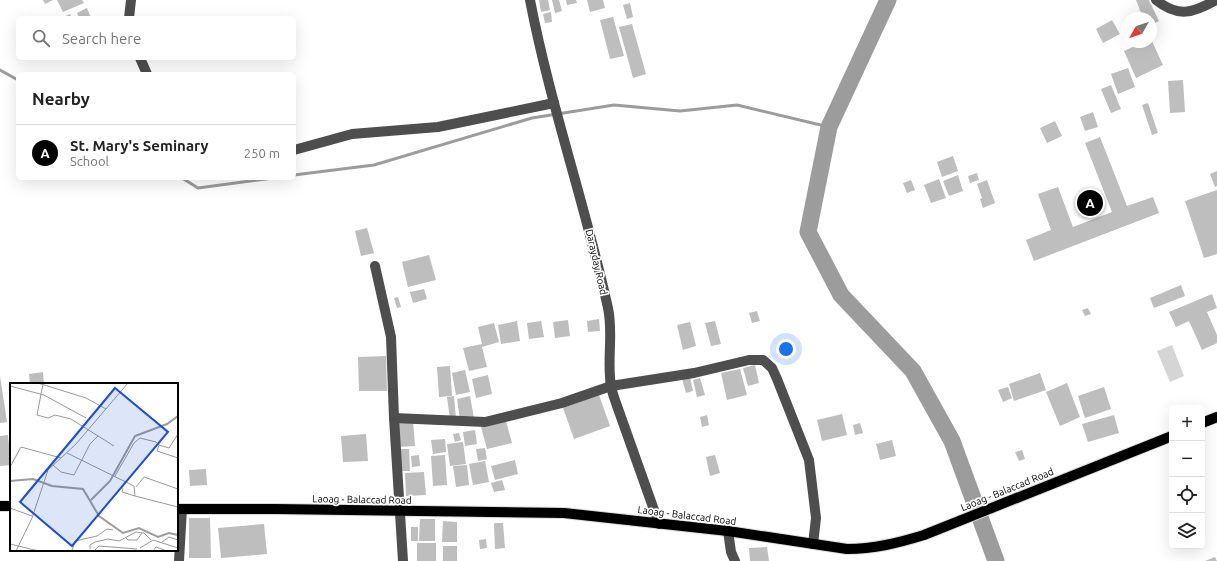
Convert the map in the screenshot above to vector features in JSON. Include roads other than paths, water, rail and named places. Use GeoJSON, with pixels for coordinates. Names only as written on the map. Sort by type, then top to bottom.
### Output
{"type":"FeatureCollection","features":[{"type":"Feature","properties":{"kind":"main road"},"geometry":{"type":"LineString","coordinates":[[1205,422],[1217,417]]}},
{"type":"Feature","properties":{"kind":"main road","name":"Laoag - Balaccad Road"},"geometry":{"type":"LineString","coordinates":[[179,509],[557,513],[728,531],[847,549],[867,549],[883,547],[924,535],[1169,437]]}},
{"type":"Feature","properties":{"kind":"street"},"geometry":{"type":"LineString","coordinates":[[129,16],[131,0]]}},
{"type":"Feature","properties":{"kind":"street","name":"Darayday Road"},"geometry":{"type":"LineString","coordinates":[[530,0],[564,140],[588,225],[610,319],[611,386],[659,524]]}},
{"type":"Feature","properties":{"kind":"street"},"geometry":{"type":"LineString","coordinates":[[1156,0],[1175,11],[1187,12],[1201,9],[1216,0]]}},
{"type":"Feature","properties":{"kind":"street"},"geometry":{"type":"LineString","coordinates":[[141,60],[146,72]]}},
{"type":"Feature","properties":{"kind":"street"},"geometry":{"type":"LineString","coordinates":[[296,149],[352,134],[438,127],[555,105]]}},
{"type":"Feature","properties":{"kind":"street"},"geometry":{"type":"LineString","coordinates":[[375,266],[391,337],[394,418],[403,561]]}},
{"type":"Feature","properties":{"kind":"street"},"geometry":{"type":"LineString","coordinates":[[394,418],[485,422],[562,403],[611,386],[694,373],[748,360],[763,360],[767,363],[777,379],[809,460],[816,518],[813,544]]}},
{"type":"Feature","properties":{"kind":"street"},"geometry":{"type":"LineString","coordinates":[[179,509],[179,561]]}},
{"type":"Feature","properties":{"kind":"street"},"geometry":{"type":"LineString","coordinates":[[728,531],[731,552],[735,561]]}},
{"type":"Feature","properties":{"kind":"waterway"},"geometry":{"type":"LineString","coordinates":[[888,0],[829,127],[808,232],[841,295],[913,371],[952,441],[996,561]]}},
{"type":"Feature","properties":{"kind":"waterway"},"geometry":{"type":"LineString","coordinates":[[0,70],[16,79]]}},
{"type":"Feature","properties":{"kind":"waterway"},"geometry":{"type":"LineString","coordinates":[[296,175],[374,165],[532,118],[614,105],[680,111],[737,105],[829,127]]}},
{"type":"Feature","properties":{"kind":"waterway"},"geometry":{"type":"LineString","coordinates":[[185,180],[198,188],[258,180]]}},
{"type":"Feature","properties":{"kind":"place","name":"St. Mary's Seminary"},"geometry":{"type":"Point","coordinates":[1090,203]}}]}
